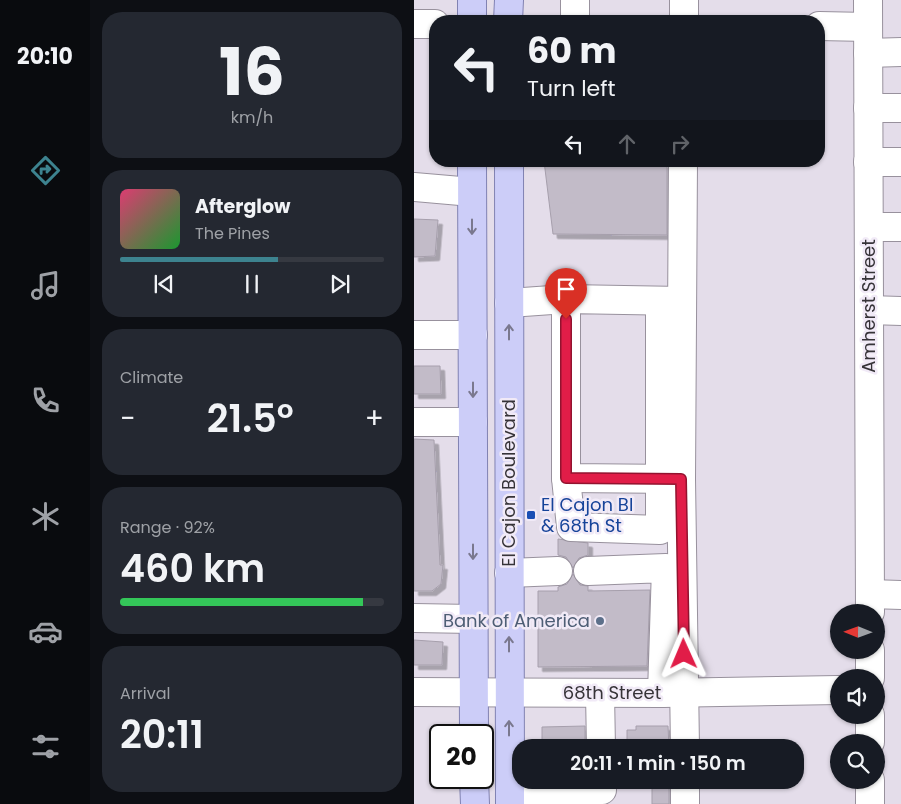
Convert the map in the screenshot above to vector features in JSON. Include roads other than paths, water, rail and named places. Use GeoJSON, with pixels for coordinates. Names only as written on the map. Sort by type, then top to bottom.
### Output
{"type":"FeatureCollection","features":[{"type":"Feature","properties":{"kind":"main road"},"geometry":{"type":"LineString","coordinates":[[472,0],[472,15]]}},
{"type":"Feature","properties":{"kind":"main road"},"geometry":{"type":"LineString","coordinates":[[508,15],[509,0]]}},
{"type":"Feature","properties":{"kind":"main road","name":"El Cajon Boulevard"},"geometry":{"type":"LineString","coordinates":[[472,167],[474,724]]}},
{"type":"Feature","properties":{"kind":"main road","name":"El Cajon Boulevard"},"geometry":{"type":"LineString","coordinates":[[508,167],[510,799]]}},
{"type":"Feature","properties":{"kind":"main road"},"geometry":{"type":"LineString","coordinates":[[474,789],[475,804]]}},
{"type":"Feature","properties":{"kind":"street"},"geometry":{"type":"LineString","coordinates":[[575,0],[575,15]]}},
{"type":"Feature","properties":{"kind":"street"},"geometry":{"type":"LineString","coordinates":[[684,0],[684,15]]}},
{"type":"Feature","properties":{"kind":"street","name":"Amherst Street"},"geometry":{"type":"LineString","coordinates":[[868,0],[870,603]]}},
{"type":"Feature","properties":{"kind":"street"},"geometry":{"type":"LineString","coordinates":[[414,24],[429,24]]}},
{"type":"Feature","properties":{"kind":"street"},"geometry":{"type":"LineString","coordinates":[[825,28],[901,52]]}},
{"type":"Feature","properties":{"kind":"street"},"geometry":{"type":"LineString","coordinates":[[868,108],[901,108]]}},
{"type":"Feature","properties":{"kind":"street"},"geometry":{"type":"LineString","coordinates":[[868,162],[901,162]]}},
{"type":"Feature","properties":{"kind":"street"},"geometry":{"type":"LineString","coordinates":[[674,693],[671,301],[682,167]]}},
{"type":"Feature","properties":{"kind":"street"},"geometry":{"type":"LineString","coordinates":[[414,187],[472,192]]}},
{"type":"Feature","properties":{"kind":"street"},"geometry":{"type":"LineString","coordinates":[[868,227],[901,228]]}},
{"type":"Feature","properties":{"kind":"street"},"geometry":{"type":"LineString","coordinates":[[566,299],[566,478],[571,527],[660,530],[671,478]]}},
{"type":"Feature","properties":{"kind":"street"},"geometry":{"type":"LineString","coordinates":[[508,303],[566,299],[671,301]]}},
{"type":"Feature","properties":{"kind":"street"},"geometry":{"type":"LineString","coordinates":[[868,310],[901,310]]}},
{"type":"Feature","properties":{"kind":"street"},"geometry":{"type":"LineString","coordinates":[[414,334],[473,335]]}},
{"type":"Feature","properties":{"kind":"street"},"geometry":{"type":"LineString","coordinates":[[414,422],[472,422]]}},
{"type":"Feature","properties":{"kind":"street"},"geometry":{"type":"LineString","coordinates":[[566,478],[671,478]]}},
{"type":"Feature","properties":{"kind":"street"},"geometry":{"type":"LineString","coordinates":[[588,570],[666,568],[674,693],[683,739]]}},
{"type":"Feature","properties":{"kind":"street"},"geometry":{"type":"LineString","coordinates":[[509,573],[558,572]]}},
{"type":"Feature","properties":{"kind":"street"},"geometry":{"type":"LineString","coordinates":[[870,603],[901,595]]}},
{"type":"Feature","properties":{"kind":"street"},"geometry":{"type":"LineString","coordinates":[[414,618],[473,619]]}},
{"type":"Feature","properties":{"kind":"street","name":"68th Street"},"geometry":{"type":"LineString","coordinates":[[414,692],[674,693],[830,690]]}},
{"type":"Feature","properties":{"kind":"street"},"geometry":{"type":"LineString","coordinates":[[600,693],[601,739]]}},
{"type":"Feature","properties":{"kind":"street"},"geometry":{"type":"LineString","coordinates":[[510,799],[602,789]]}},
{"type":"Feature","properties":{"kind":"street"},"geometry":{"type":"LineString","coordinates":[[685,789],[685,804]]}},
{"type":"Feature","properties":{"kind":"street"},"geometry":{"type":"LineString","coordinates":[[870,789],[870,804]]}},
{"type":"Feature","properties":{"kind":"place","name":"El Cajon Bl & 68th St"},"geometry":{"type":"Point","coordinates":[531,515]}},
{"type":"Feature","properties":{"kind":"place","name":"Bank of America"},"geometry":{"type":"Point","coordinates":[600,621]}}]}
